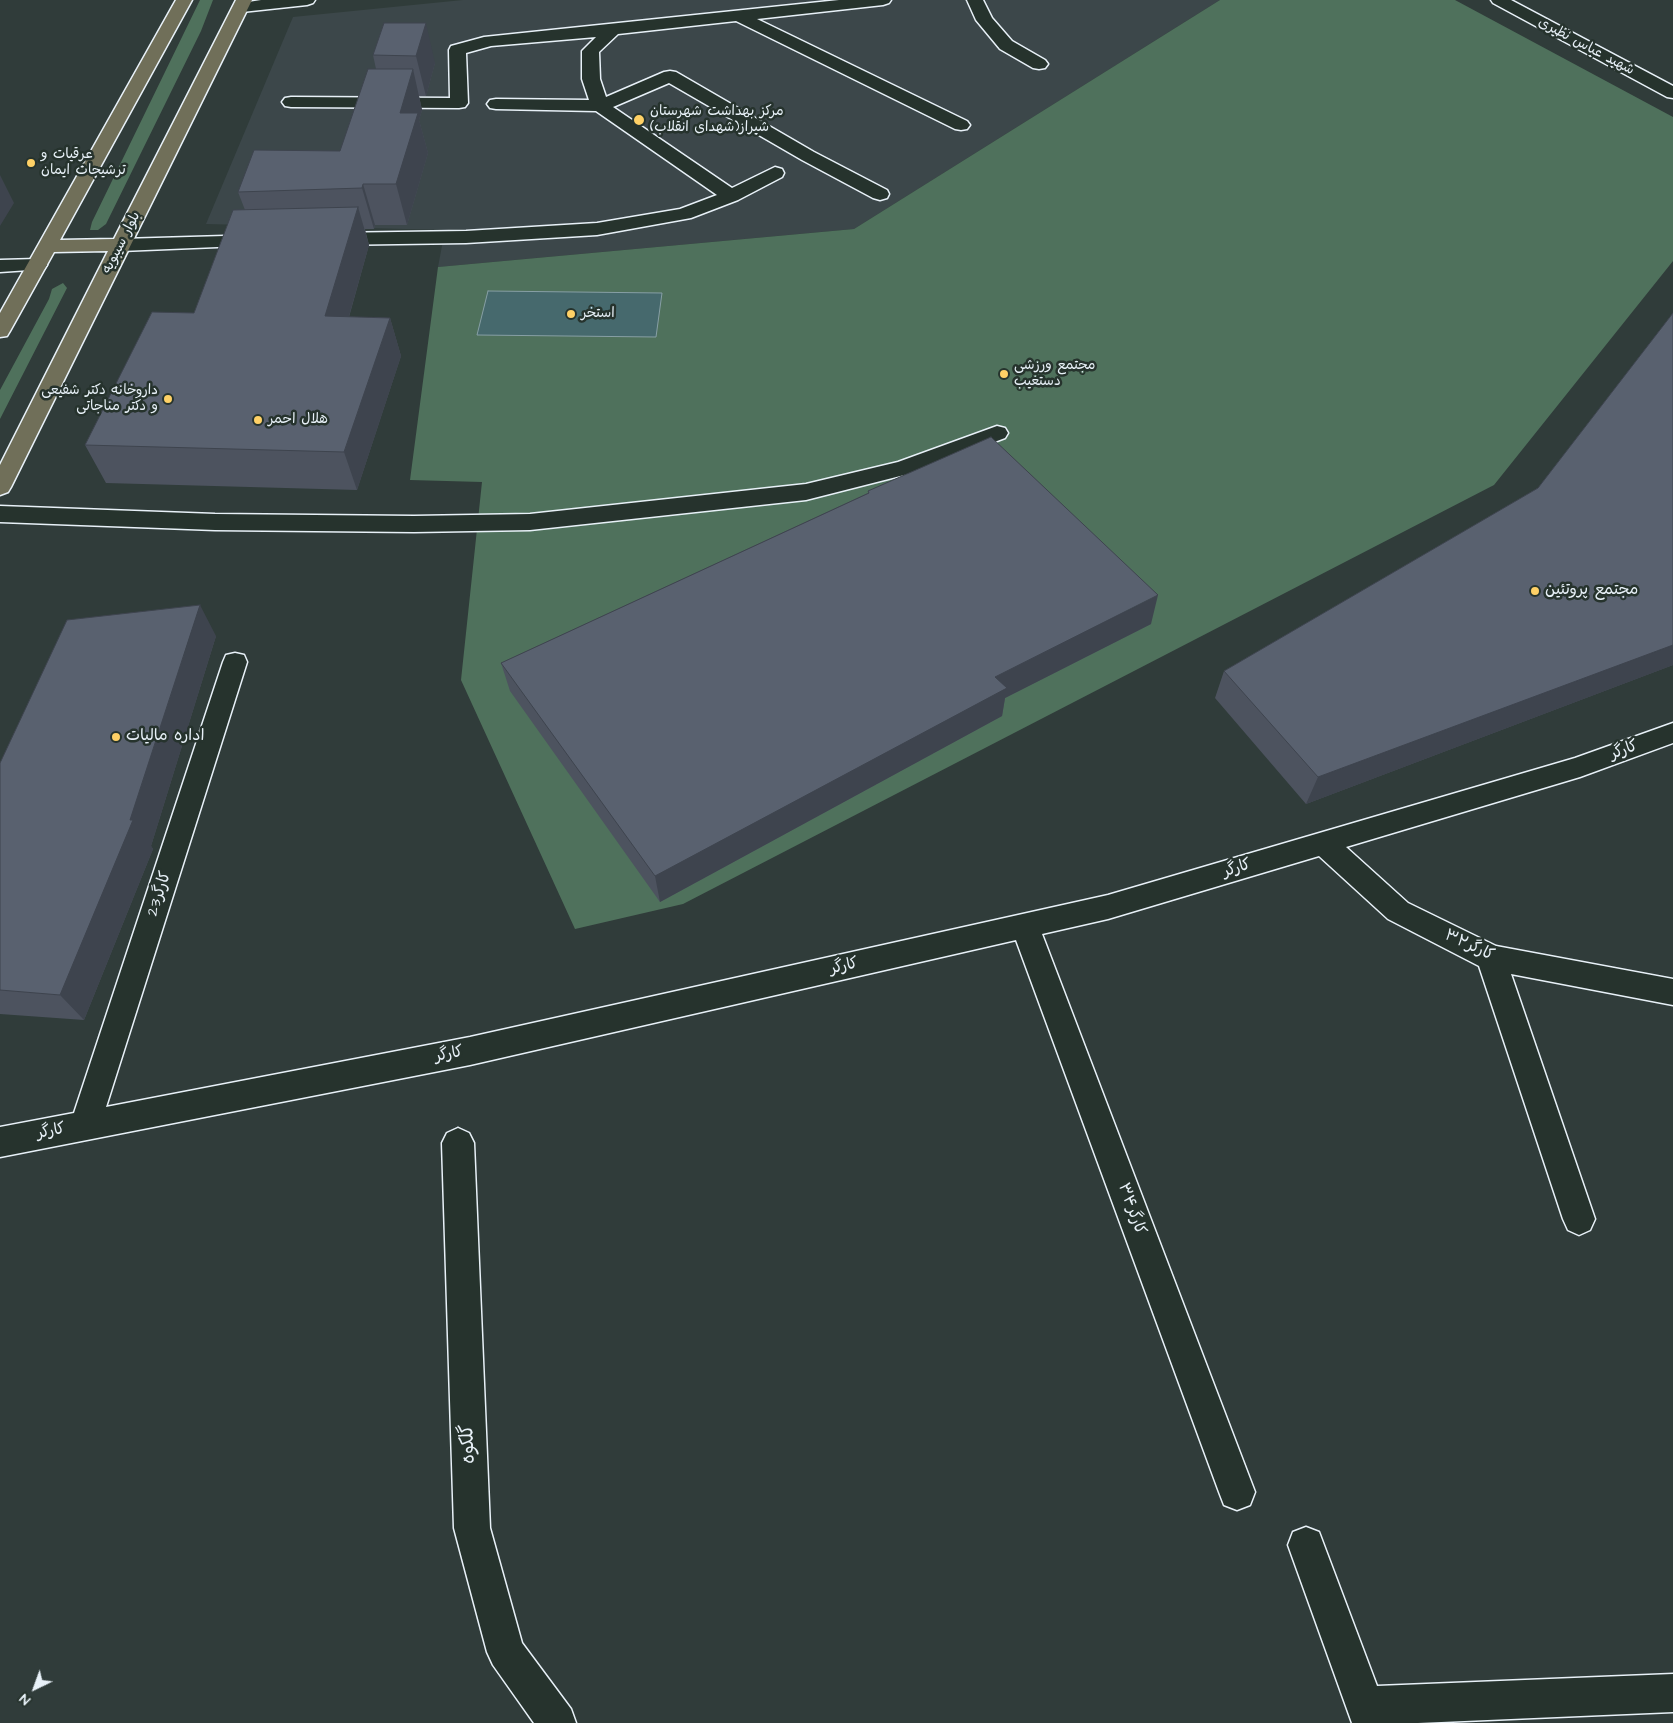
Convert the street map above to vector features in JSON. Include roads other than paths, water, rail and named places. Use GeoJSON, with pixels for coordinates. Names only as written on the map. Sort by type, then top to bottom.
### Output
{"type":"FeatureCollection","features":[{"type":"Feature","properties":{"kind":"main road"},"geometry":{"type":"LineString","coordinates":[[0,331],[184,0]]}},
{"type":"Feature","properties":{"kind":"main road","name":"بلوار سیبویه"},"geometry":{"type":"LineString","coordinates":[[0,487],[243,3]]}},
{"type":"Feature","properties":{"kind":"main road"},"geometry":{"type":"LineString","coordinates":[[47,246],[121,245]]}},
{"type":"Feature","properties":{"kind":"street"},"geometry":{"type":"LineString","coordinates":[[243,3],[307,0]]}},
{"type":"Feature","properties":{"kind":"street"},"geometry":{"type":"LineString","coordinates":[[290,102],[459,103],[457,50],[490,41],[613,30],[882,0]]}},
{"type":"Feature","properties":{"kind":"street"},"geometry":{"type":"LineString","coordinates":[[975,0],[984,20],[1006,46],[1039,64]]}},
{"type":"Feature","properties":{"kind":"street","name":"شهید عباس نظیری"},"geometry":{"type":"LineString","coordinates":[[1499,0],[1673,94]]}},
{"type":"Feature","properties":{"kind":"street"},"geometry":{"type":"LineString","coordinates":[[738,16],[961,125]]}},
{"type":"Feature","properties":{"kind":"street"},"geometry":{"type":"LineString","coordinates":[[613,30],[590,51],[591,79],[600,106],[732,196]]}},
{"type":"Feature","properties":{"kind":"street"},"geometry":{"type":"LineString","coordinates":[[1652,82],[1673,72]]}},
{"type":"Feature","properties":{"kind":"street"},"geometry":{"type":"LineString","coordinates":[[496,104],[600,106],[670,76],[808,156],[880,194]]}},
{"type":"Feature","properties":{"kind":"street"},"geometry":{"type":"LineString","coordinates":[[312,239],[399,236],[466,237],[597,229],[684,214],[732,196],[775,173]]}},
{"type":"Feature","properties":{"kind":"street"},"geometry":{"type":"LineString","coordinates":[[121,245],[273,240]]}},
{"type":"Feature","properties":{"kind":"street"},"geometry":{"type":"LineString","coordinates":[[0,266],[37,265]]}},
{"type":"Feature","properties":{"kind":"street"},"geometry":{"type":"LineString","coordinates":[[0,514],[215,522],[414,524],[530,522],[806,492],[904,468],[997,433]]}},
{"type":"Feature","properties":{"kind":"street","name":"23کارگر"},"geometry":{"type":"LineString","coordinates":[[84,1126],[235,662]]}},
{"type":"Feature","properties":{"kind":"street","name":"کارگر"},"geometry":{"type":"LineString","coordinates":[[0,1142],[470,1051],[1108,907],[1580,768],[1673,734]]}},
{"type":"Feature","properties":{"kind":"street","name":"کارگر۳۲"},"geometry":{"type":"LineString","coordinates":[[1324,843],[1398,911],[1491,958],[1673,992]]}},
{"type":"Feature","properties":{"kind":"street","name":"کارگر۳۴"},"geometry":{"type":"LineString","coordinates":[[1025,926],[1237,1492]]}},
{"type":"Feature","properties":{"kind":"street"},"geometry":{"type":"LineString","coordinates":[[1491,958],[1579,1219]]}},
{"type":"Feature","properties":{"kind":"street","name":"گلکوه"},"geometry":{"type":"LineString","coordinates":[[458,1143],[472,1528],[506,1652],[557,1723]]}},
{"type":"Feature","properties":{"kind":"street"},"geometry":{"type":"LineString","coordinates":[[1306,1544],[1369,1714],[1673,1693]]}},
{"type":"Feature","properties":{"kind":"water","name":"استخر"},"geometry":{"type":"Polygon","coordinates":[[[488,291],[662,293],[656,337],[477,335],[488,291]]]}},
{"type":"Feature","properties":{"kind":"place","name":"مرکز بهداشت شهرستان شیراز(شهدای انقلاب)"},"geometry":{"type":"Point","coordinates":[639,120]}},
{"type":"Feature","properties":{"kind":"place","name":"عرقیات و ترشیجات ایمان"},"geometry":{"type":"Point","coordinates":[31,163]}},
{"type":"Feature","properties":{"kind":"place","name":"استخر"},"geometry":{"type":"Point","coordinates":[571,314]}},
{"type":"Feature","properties":{"kind":"place","name":"مجتمع ورزشی دستغیب"},"geometry":{"type":"Point","coordinates":[1004,374]}},
{"type":"Feature","properties":{"kind":"place","name":"داروخانه دکتر شفیعی و دکتر مناجاتی"},"geometry":{"type":"Point","coordinates":[168,399]}},
{"type":"Feature","properties":{"kind":"place","name":"هلال احمر"},"geometry":{"type":"Point","coordinates":[258,420]}},
{"type":"Feature","properties":{"kind":"place","name":"مجتمع پروتئین"},"geometry":{"type":"Point","coordinates":[1535,591]}},
{"type":"Feature","properties":{"kind":"place","name":"اداره مالیات"},"geometry":{"type":"Point","coordinates":[116,737]}}]}
